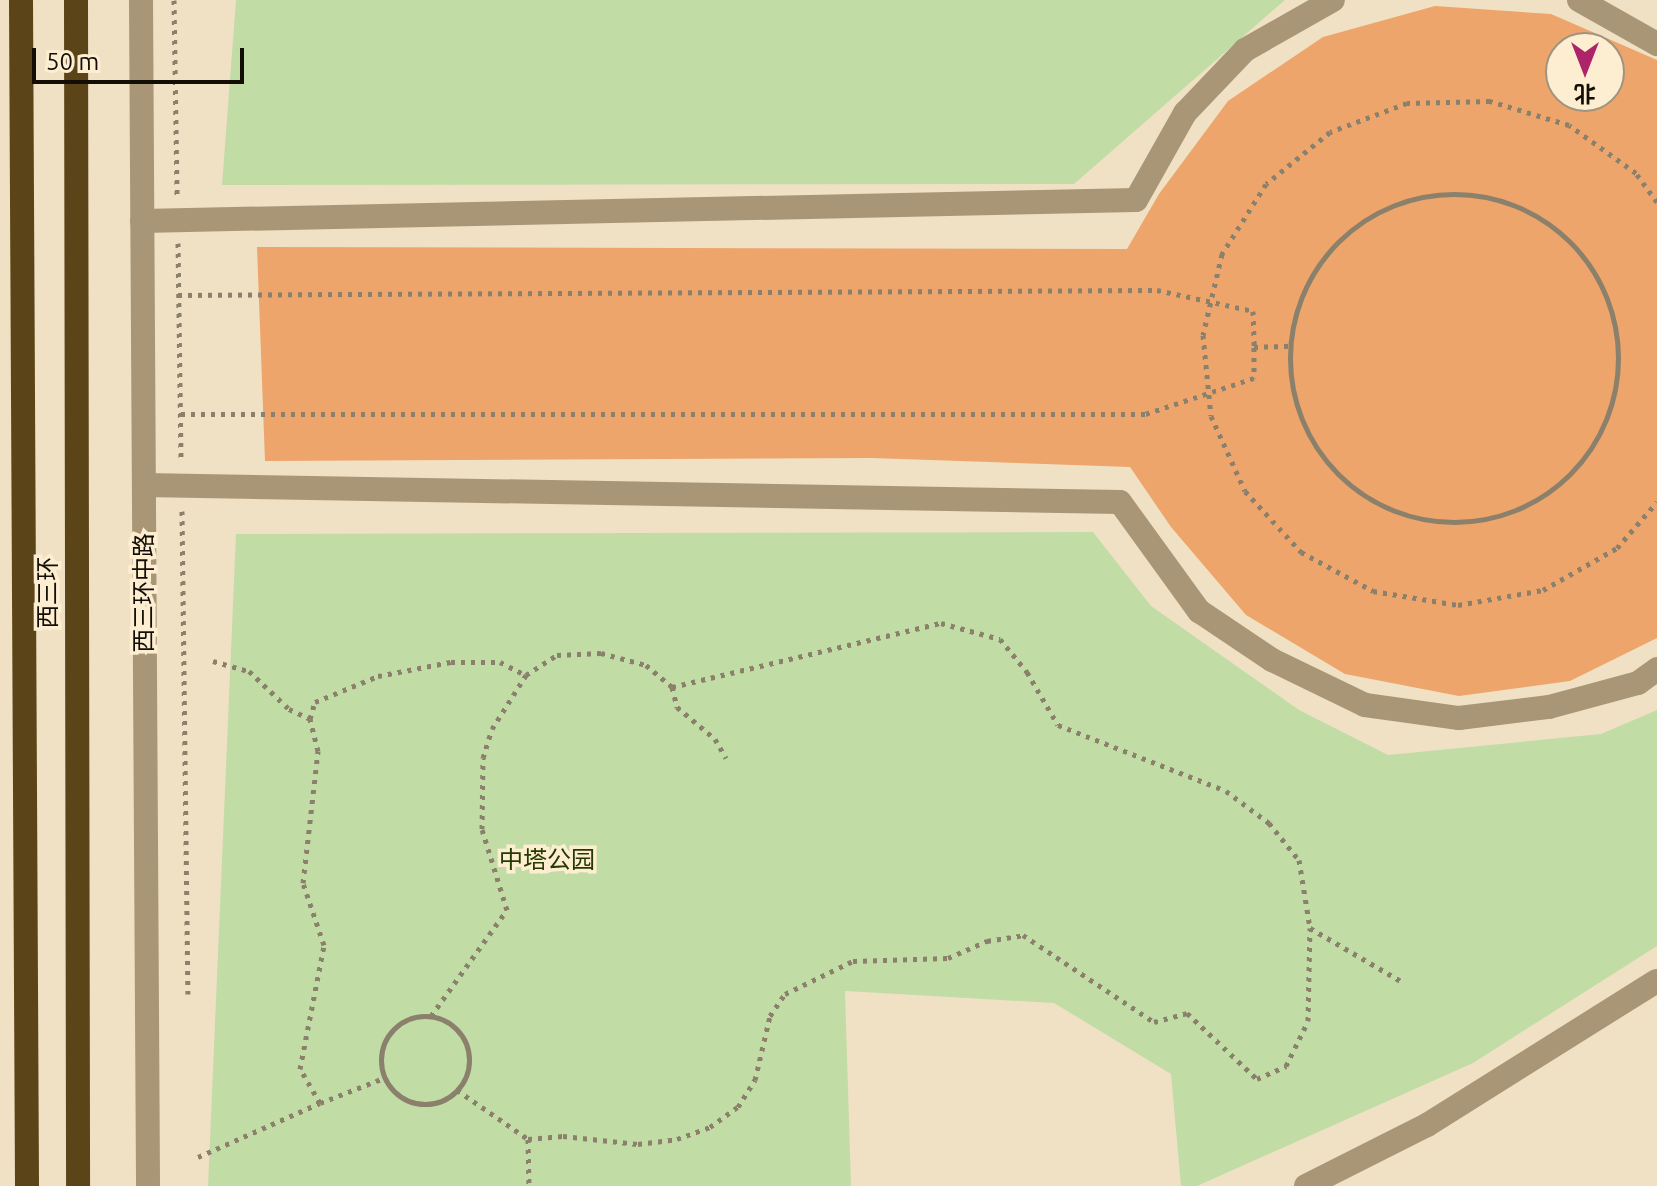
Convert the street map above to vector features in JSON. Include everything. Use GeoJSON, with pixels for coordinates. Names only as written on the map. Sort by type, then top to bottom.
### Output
{"type":"FeatureCollection","features":[{"type":"Feature","properties":{"kind":"highway","name":"西三环"},"geometry":{"type":"LineString","coordinates":[[21,0],[27,1186]]}},
{"type":"Feature","properties":{"kind":"highway","name":"西三环"},"geometry":{"type":"LineString","coordinates":[[76,0],[78,1186]]}},
{"type":"Feature","properties":{"kind":"street","name":"西三环中路"},"geometry":{"type":"LineString","coordinates":[[141,0],[148,1186]]}},
{"type":"Feature","properties":{"kind":"street"},"geometry":{"type":"LineString","coordinates":[[142,221],[1136,200],[1185,113],[1245,50],[1333,0]]}},
{"type":"Feature","properties":{"kind":"street"},"geometry":{"type":"LineString","coordinates":[[1579,0],[1657,44]]}},
{"type":"Feature","properties":{"kind":"street"},"geometry":{"type":"LineString","coordinates":[[144,485],[1120,502],[1199,611],[1272,660],[1365,705],[1474,716],[1549,707],[1638,683],[1657,669]]}},
{"type":"Feature","properties":{"kind":"street"},"geometry":{"type":"LineString","coordinates":[[1306,1186],[1427,1125],[1657,981]]}},
{"type":"Feature","properties":{"kind":"path"},"geometry":{"type":"LineString","coordinates":[[1657,202],[1636,173],[1569,125],[1490,101],[1407,103],[1330,132],[1266,184],[1222,254],[1203,335],[1211,416],[1245,491],[1301,552],[1373,591],[1458,605],[1543,590],[1617,548],[1657,502]]}},
{"type":"Feature","properties":{"kind":"path"},"geometry":{"type":"LineString","coordinates":[[1464,193],[1518,205],[1564,234],[1599,277],[1617,328],[1618,383],[1601,434],[1569,477],[1535,500],[1472,521],[1418,519],[1368,498],[1328,464],[1300,417],[1289,364],[1291,346],[1296,310],[1320,261],[1360,222],[1409,199],[1464,193]]}},
{"type":"Feature","properties":{"kind":"path"},"geometry":{"type":"LineString","coordinates":[[178,295],[1157,290],[1253,311],[1254,347],[1254,378],[1145,414],[180,414]]}},
{"type":"Feature","properties":{"kind":"path"},"geometry":{"type":"LineString","coordinates":[[1254,347],[1291,346]]}},
{"type":"Feature","properties":{"kind":"path"},"geometry":{"type":"LineString","coordinates":[[457,1090],[528,1139],[563,1136],[638,1144],[677,1139],[710,1127],[738,1107],[755,1080],[770,1016],[785,994],[853,961],[948,958],[987,941],[1023,935],[1154,1022],[1187,1013],[1257,1079],[1286,1066],[1308,1021],[1310,928],[1299,860],[1269,823],[1226,791],[1058,725],[1027,672],[1000,639],[941,623],[672,687]]}},
{"type":"Feature","properties":{"kind":"path"},"geometry":{"type":"LineString","coordinates":[[431,1016],[507,910],[482,829],[483,758],[492,729],[526,675],[557,655],[601,653],[646,665],[672,687],[677,707],[715,739],[726,758]]}},
{"type":"Feature","properties":{"kind":"path"},"geometry":{"type":"LineString","coordinates":[[213,661],[249,671],[289,709],[310,719]]}},
{"type":"Feature","properties":{"kind":"path"},"geometry":{"type":"LineString","coordinates":[[320,1103],[300,1069],[324,945],[303,883],[318,751],[310,719],[315,702],[378,676],[451,662],[500,662],[526,675]]}},
{"type":"Feature","properties":{"kind":"path"},"geometry":{"type":"LineString","coordinates":[[1310,928],[1404,983]]}},
{"type":"Feature","properties":{"kind":"path"},"geometry":{"type":"LineString","coordinates":[[431,1016],[456,1028],[468,1052],[469,1065],[457,1090],[446,1099],[417,1103],[392,1090],[384,1078],[381,1064],[386,1038],[405,1020],[431,1016]]}},
{"type":"Feature","properties":{"kind":"path"},"geometry":{"type":"LineString","coordinates":[[198,1157],[384,1078]]}},
{"type":"Feature","properties":{"kind":"path"},"geometry":{"type":"LineString","coordinates":[[528,1139],[529,1186]]}},
{"type":"Feature","properties":{"kind":"green space"},"geometry":{"type":"Polygon","coordinates":[[[236,0],[1285,0],[1074,184],[222,185],[236,0]]]}},
{"type":"Feature","properties":{"kind":"green space","name":"中塔公园"},"geometry":{"type":"Polygon","coordinates":[[[1093,532],[1151,606],[1299,710],[1388,755],[1601,734],[1657,710],[1657,946],[1473,1063],[1197,1186],[1181,1186],[1171,1074],[1054,1003],[845,991],[851,1186],[208,1186],[236,534],[1093,532]]]}},
{"type":"Feature","properties":{"kind":"building"},"geometry":{"type":"Polygon","coordinates":[[[1435,6],[1551,14],[1592,32],[1545,32],[1545,112],[1625,112],[1625,46],[1657,60],[1657,638],[1570,681],[1459,696],[1345,674],[1246,615],[1171,527],[1130,467],[872,458],[265,461],[257,247],[1127,249],[1159,194],[1228,101],[1323,37],[1435,6]]]}}]}
